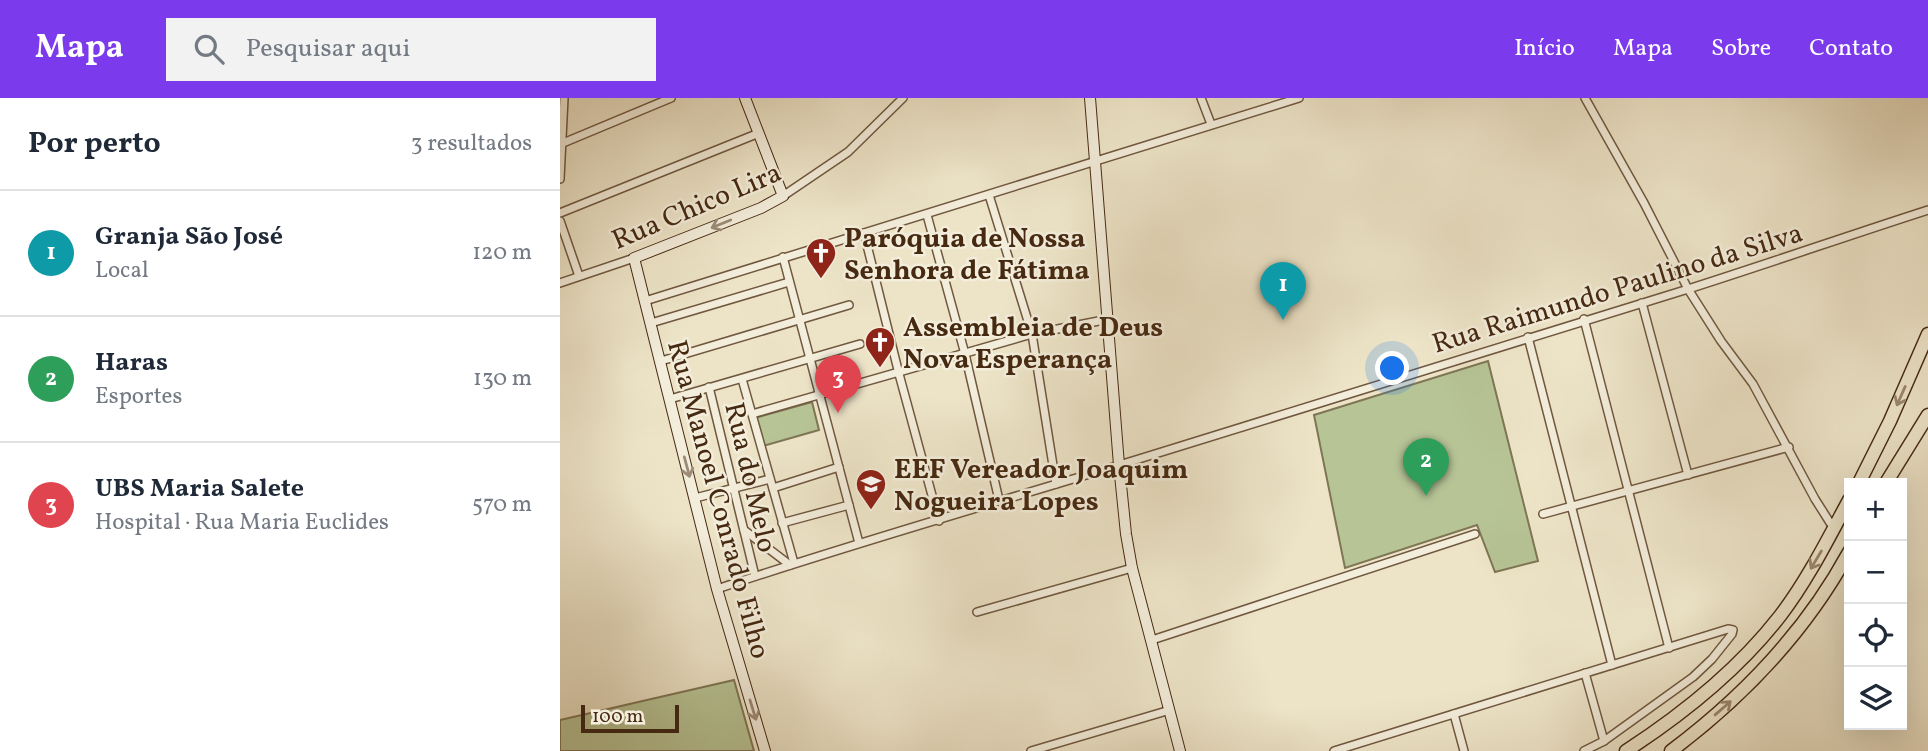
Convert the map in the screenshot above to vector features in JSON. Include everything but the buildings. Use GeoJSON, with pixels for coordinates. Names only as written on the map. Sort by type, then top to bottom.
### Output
{"type":"FeatureCollection","features":[{"type":"Feature","properties":{"kind":"highway"},"geometry":{"type":"LineString","coordinates":[[1861,478],[1890,421],[1928,334]]}},
{"type":"Feature","properties":{"kind":"highway"},"geometry":{"type":"LineString","coordinates":[[1889,478],[1928,415]]}},
{"type":"Feature","properties":{"kind":"highway"},"geometry":{"type":"LineString","coordinates":[[1626,751],[1687,708],[1730,671],[1780,616],[1844,509]]}},
{"type":"Feature","properties":{"kind":"highway"},"geometry":{"type":"LineString","coordinates":[[1671,751],[1726,706],[1771,661],[1807,619],[1844,560]]}},
{"type":"Feature","properties":{"kind":"street"},"geometry":{"type":"LineString","coordinates":[[560,179],[564,98]]}},
{"type":"Feature","properties":{"kind":"street"},"geometry":{"type":"LineString","coordinates":[[563,143],[671,98]]}},
{"type":"Feature","properties":{"kind":"street"},"geometry":{"type":"LineString","coordinates":[[746,98],[783,197]]}},
{"type":"Feature","properties":{"kind":"street","name":"Rua Chico Lira"},"geometry":{"type":"LineString","coordinates":[[560,283],[634,258],[783,197],[848,152],[903,98]]}},
{"type":"Feature","properties":{"kind":"street"},"geometry":{"type":"LineString","coordinates":[[1090,98],[1119,465],[1132,568],[1180,751]]}},
{"type":"Feature","properties":{"kind":"street"},"geometry":{"type":"LineString","coordinates":[[1201,98],[1211,124]]}},
{"type":"Feature","properties":{"kind":"street"},"geometry":{"type":"LineString","coordinates":[[645,301],[1299,98]]}},
{"type":"Feature","properties":{"kind":"street"},"geometry":{"type":"LineString","coordinates":[[1585,98],[1688,289],[1721,341],[1753,384],[1815,499],[1834,528]]}},
{"type":"Feature","properties":{"kind":"street"},"geometry":{"type":"LineString","coordinates":[[560,213],[759,133]]}},
{"type":"Feature","properties":{"kind":"street"},"geometry":{"type":"LineString","coordinates":[[989,195],[1032,334],[1056,484]]}},
{"type":"Feature","properties":{"kind":"street","name":"Rua Raimundo Paulino da Silva"},"geometry":{"type":"LineString","coordinates":[[717,589],[1688,289],[1928,210]]}},
{"type":"Feature","properties":{"kind":"street"},"geometry":{"type":"LineString","coordinates":[[927,215],[965,354],[999,500]]}},
{"type":"Feature","properties":{"kind":"street"},"geometry":{"type":"LineString","coordinates":[[560,221],[579,276]]}},
{"type":"Feature","properties":{"kind":"street"},"geometry":{"type":"LineString","coordinates":[[864,233],[939,521]]}},
{"type":"Feature","properties":{"kind":"street"},"geometry":{"type":"LineString","coordinates":[[783,257],[859,543]]}},
{"type":"Feature","properties":{"kind":"street","name":"Rua Manoel Conrado Filho"},"geometry":{"type":"LineString","coordinates":[[634,258],[717,589],[765,751]]}},
{"type":"Feature","properties":{"kind":"street"},"geometry":{"type":"LineString","coordinates":[[651,323],[789,282]]}},
{"type":"Feature","properties":{"kind":"street"},"geometry":{"type":"LineString","coordinates":[[1642,303],[1688,475]]}},
{"type":"Feature","properties":{"kind":"street"},"geometry":{"type":"LineString","coordinates":[[661,361],[849,305]]}},
{"type":"Feature","properties":{"kind":"street"},"geometry":{"type":"LineString","coordinates":[[752,414],[1032,334],[1109,319]]}},
{"type":"Feature","properties":{"kind":"street"},"geometry":{"type":"LineString","coordinates":[[1584,320],[1669,648]]}},
{"type":"Feature","properties":{"kind":"street"},"geometry":{"type":"LineString","coordinates":[[1528,337],[1612,665]]}},
{"type":"Feature","properties":{"kind":"street"},"geometry":{"type":"LineString","coordinates":[[670,399],[860,344]]}},
{"type":"Feature","properties":{"kind":"street"},"geometry":{"type":"LineString","coordinates":[[742,379],[792,564]]}},
{"type":"Feature","properties":{"kind":"street","name":"Rua do Melo"},"geometry":{"type":"LineString","coordinates":[[709,387],[755,576]]}},
{"type":"Feature","properties":{"kind":"street"},"geometry":{"type":"LineString","coordinates":[[1543,514],[1789,447]]}},
{"type":"Feature","properties":{"kind":"street"},"geometry":{"type":"LineString","coordinates":[[695,498],[734,488],[771,484],[839,467]]}},
{"type":"Feature","properties":{"kind":"street"},"geometry":{"type":"LineString","coordinates":[[782,523],[849,505]]}},
{"type":"Feature","properties":{"kind":"street"},"geometry":{"type":"LineString","coordinates":[[744,529],[792,564]]}},
{"type":"Feature","properties":{"kind":"street"},"geometry":{"type":"LineString","coordinates":[[1152,640],[1475,534]]}},
{"type":"Feature","properties":{"kind":"street"},"geometry":{"type":"LineString","coordinates":[[977,612],[1132,568]]}},
{"type":"Feature","properties":{"kind":"street"},"geometry":{"type":"LineString","coordinates":[[1334,751],[1728,629],[1733,630],[1712,659],[1693,677],[1604,741],[1584,751]]}},
{"type":"Feature","properties":{"kind":"street"},"geometry":{"type":"LineString","coordinates":[[1585,673],[1604,741]]}},
{"type":"Feature","properties":{"kind":"street"},"geometry":{"type":"LineString","coordinates":[[1031,751],[1170,710]]}},
{"type":"Feature","properties":{"kind":"street"},"geometry":{"type":"LineString","coordinates":[[1454,714],[1464,751]]}},
{"type":"Feature","properties":{"kind":"green space"},"geometry":{"type":"Polygon","coordinates":[[[1488,361],[1538,561],[1495,572],[1477,525],[1345,568],[1314,415],[1488,361]]]}},
{"type":"Feature","properties":{"kind":"green space"},"geometry":{"type":"Polygon","coordinates":[[[812,402],[819,430],[763,446],[755,418],[812,402]]]}},
{"type":"Feature","properties":{"kind":"green space"},"geometry":{"type":"Polygon","coordinates":[[[734,680],[754,751],[560,751],[560,720],[734,680]]]}},
{"type":"Feature","properties":{"kind":"place","name":"Paróquia de Nossa Senhora de Fátima"},"geometry":{"type":"Point","coordinates":[821,280]}},
{"type":"Feature","properties":{"kind":"place","name":"Granja São José"},"geometry":{"type":"Point","coordinates":[1283,320]}},
{"type":"Feature","properties":{"kind":"place","name":"Assembleia de Deus Nova Esperança"},"geometry":{"type":"Point","coordinates":[880,369]}},
{"type":"Feature","properties":{"kind":"place","name":"UBS Maria Salete"},"geometry":{"type":"Point","coordinates":[838,413]}},
{"type":"Feature","properties":{"kind":"place","name":"Haras"},"geometry":{"type":"Point","coordinates":[1426,496]}},
{"type":"Feature","properties":{"kind":"place","name":"EEF Vereador Joaquim Nogueira Lopes"},"geometry":{"type":"Point","coordinates":[871,511]}}]}
